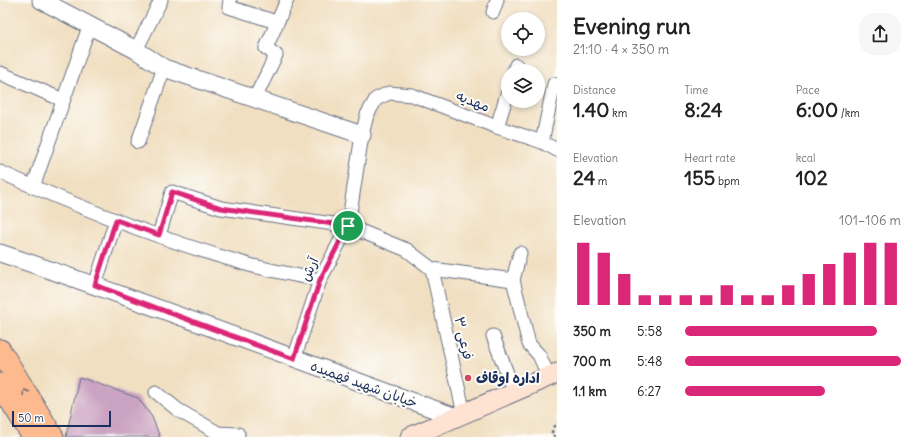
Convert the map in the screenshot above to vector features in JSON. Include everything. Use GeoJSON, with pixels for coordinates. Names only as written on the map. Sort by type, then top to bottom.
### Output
{"type":"FeatureCollection","features":[{"type":"Feature","properties":{"kind":"main road"},"geometry":{"type":"LineString","coordinates":[[0,350],[53,437]]}},
{"type":"Feature","properties":{"kind":"main road"},"geometry":{"type":"LineString","coordinates":[[416,434],[514,392],[554,378]]}},
{"type":"Feature","properties":{"kind":"main road"},"geometry":{"type":"LineString","coordinates":[[441,437],[554,378]]}},
{"type":"Feature","properties":{"kind":"main road"},"geometry":{"type":"LineString","coordinates":[[0,384],[33,437]]}},
{"type":"Feature","properties":{"kind":"street"},"geometry":{"type":"LineString","coordinates":[[41,0],[89,27],[136,50],[164,68],[254,100],[362,135]]}},
{"type":"Feature","properties":{"kind":"street"},"geometry":{"type":"LineString","coordinates":[[136,50],[161,0]]}},
{"type":"Feature","properties":{"kind":"street"},"geometry":{"type":"LineString","coordinates":[[230,0],[228,7],[276,22]]}},
{"type":"Feature","properties":{"kind":"street"},"geometry":{"type":"LineString","coordinates":[[254,100],[276,55],[266,48],[276,22],[287,0]]}},
{"type":"Feature","properties":{"kind":"street"},"geometry":{"type":"LineString","coordinates":[[33,187],[89,27]]}},
{"type":"Feature","properties":{"kind":"street"},"geometry":{"type":"LineString","coordinates":[[138,142],[164,68]]}},
{"type":"Feature","properties":{"kind":"street"},"geometry":{"type":"LineString","coordinates":[[0,73],[63,100]]}},
{"type":"Feature","properties":{"kind":"street"},"geometry":{"type":"LineString","coordinates":[[542,142],[554,84]]}},
{"type":"Feature","properties":{"kind":"street","name":"مهدیه"},"geometry":{"type":"LineString","coordinates":[[376,99],[389,93],[412,95],[542,142],[557,150]]}},
{"type":"Feature","properties":{"kind":"street","name":"آرش"},"geometry":{"type":"LineString","coordinates":[[294,359],[320,280],[348,226],[362,135],[367,116],[376,99]]}},
{"type":"Feature","properties":{"kind":"street"},"geometry":{"type":"LineString","coordinates":[[497,127],[503,108]]}},
{"type":"Feature","properties":{"kind":"street"},"geometry":{"type":"LineString","coordinates":[[0,172],[79,207],[159,235],[246,264],[320,280]]}},
{"type":"Feature","properties":{"kind":"street"},"geometry":{"type":"LineString","coordinates":[[159,235],[172,192],[221,208],[348,226],[408,250],[432,269],[513,280]]}},
{"type":"Feature","properties":{"kind":"street"},"geometry":{"type":"LineString","coordinates":[[95,285],[116,220]]}},
{"type":"Feature","properties":{"kind":"street","name":"خیابان شهید فهمیده"},"geometry":{"type":"LineString","coordinates":[[0,253],[95,285],[414,402],[460,415]]}},
{"type":"Feature","properties":{"kind":"street"},"geometry":{"type":"LineString","coordinates":[[520,253],[513,280],[529,344],[539,355],[554,378]]}},
{"type":"Feature","properties":{"kind":"street","name":"فرعی ۳"},"geometry":{"type":"LineString","coordinates":[[432,269],[460,415]]}},
{"type":"Feature","properties":{"kind":"street"},"geometry":{"type":"LineString","coordinates":[[493,336],[514,392]]}},
{"type":"Feature","properties":{"kind":"street"},"geometry":{"type":"LineString","coordinates":[[156,392],[178,410],[217,435],[238,434]]}},
{"type":"Feature","properties":{"kind":"street"},"geometry":{"type":"LineString","coordinates":[[414,402],[423,414],[424,420],[416,434]]}},
{"type":"Feature","properties":{"kind":"path"},"geometry":{"type":"LineString","coordinates":[[555,437],[551,434],[557,422]]}},
{"type":"Feature","properties":{"kind":"building"},"geometry":{"type":"Polygon","coordinates":[[[79,377],[138,398],[152,417],[160,437],[66,437],[79,377]]]}},
{"type":"Feature","properties":{"kind":"place","name":"اداره اوقاف"},"geometry":{"type":"Point","coordinates":[468,378]}},
{"type":"Feature","properties":{"kind":"route"},"geometry":{"type":"LineString","coordinates":[[172,192],[221,208],[348,226],[320,280],[294,359],[95,285],[116,220],[159,235],[172,192]]}}]}
